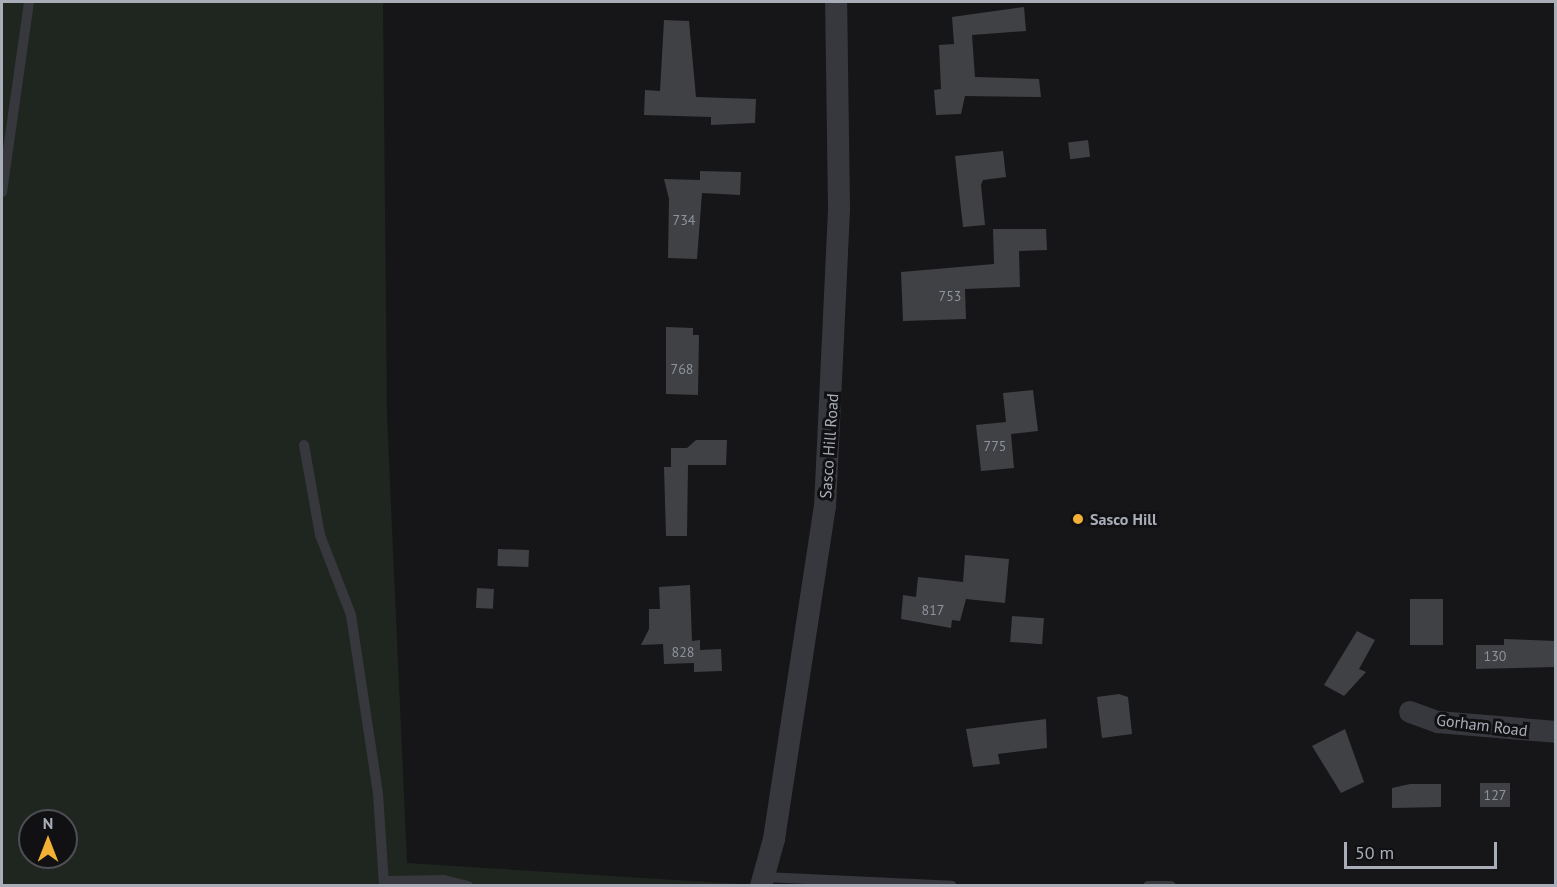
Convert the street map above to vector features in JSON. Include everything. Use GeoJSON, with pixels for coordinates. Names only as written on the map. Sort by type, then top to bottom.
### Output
{"type":"FeatureCollection","features":[{"type":"Feature","properties":{"kind":"street","name":"Sasco Hill Road"},"geometry":{"type":"LineString","coordinates":[[763,881],[825,507],[839,208],[836,2]]}},
{"type":"Feature","properties":{"kind":"street","name":"Gorham Road"},"geometry":{"type":"LineString","coordinates":[[1410,712],[1438,722],[1556,732]]}},
{"type":"Feature","properties":{"kind":"lane"},"geometry":{"type":"LineString","coordinates":[[2,192],[29,2]]}},
{"type":"Feature","properties":{"kind":"lane"},"geometry":{"type":"LineString","coordinates":[[304,445],[320,535],[351,615],[385,883],[444,880],[468,885]]}},
{"type":"Feature","properties":{"kind":"lane"},"geometry":{"type":"LineString","coordinates":[[763,881],[952,885]]}},
{"type":"Feature","properties":{"kind":"lane"},"geometry":{"type":"LineString","coordinates":[[1148,885],[1171,885]]}},
{"type":"Feature","properties":{"kind":"shaded area"},"geometry":{"type":"Polygon","coordinates":[[[2,2],[383,2],[387,416],[407,863],[755,885],[2,886],[2,2]]]}},
{"type":"Feature","properties":{"kind":"building"},"geometry":{"type":"Polygon","coordinates":[[[1024,7],[1026,31],[972,35],[975,77],[1039,79],[1041,97],[965,96],[961,114],[936,115],[934,90],[941,89],[939,45],[954,44],[952,17],[1024,7]]]}},
{"type":"Feature","properties":{"kind":"building"},"geometry":{"type":"Polygon","coordinates":[[[664,20],[689,21],[696,97],[756,99],[755,123],[711,125],[711,117],[644,115],[645,90],[660,91],[664,20]]]}},
{"type":"Feature","properties":{"kind":"building"},"geometry":{"type":"Polygon","coordinates":[[[1088,140],[1090,157],[1070,159],[1068,142],[1088,140]]]}},
{"type":"Feature","properties":{"kind":"building"},"geometry":{"type":"Polygon","coordinates":[[[1003,151],[1006,177],[983,180],[981,185],[985,225],[963,227],[955,156],[1003,151]]]}},
{"type":"Feature","properties":{"kind":"building"},"geometry":{"type":"Polygon","coordinates":[[[700,171],[741,172],[740,195],[702,193],[697,259],[668,258],[669,199],[664,179],[700,180],[700,171]]]}},
{"type":"Feature","properties":{"kind":"building"},"geometry":{"type":"Polygon","coordinates":[[[993,229],[1046,229],[1047,250],[1019,251],[1020,287],[965,289],[966,319],[903,321],[901,272],[994,264],[993,229]]]}},
{"type":"Feature","properties":{"kind":"building"},"geometry":{"type":"Polygon","coordinates":[[[666,327],[693,328],[693,335],[699,335],[698,395],[666,394],[666,327]]]}},
{"type":"Feature","properties":{"kind":"building"},"geometry":{"type":"Polygon","coordinates":[[[1033,390],[1038,431],[1011,434],[1014,468],[981,471],[976,425],[1006,422],[1003,393],[1033,390]]]}},
{"type":"Feature","properties":{"kind":"building"},"geometry":{"type":"Polygon","coordinates":[[[696,440],[727,440],[726,465],[688,465],[687,536],[666,536],[664,467],[671,467],[671,448],[687,448],[696,440]]]}},
{"type":"Feature","properties":{"kind":"building"},"geometry":{"type":"Polygon","coordinates":[[[498,549],[529,550],[528,567],[497,566],[498,549]]]}},
{"type":"Feature","properties":{"kind":"building"},"geometry":{"type":"Polygon","coordinates":[[[965,555],[1009,559],[1005,603],[966,599],[960,621],[952,620],[951,628],[901,619],[903,595],[916,597],[918,577],[963,582],[965,555]]]}},
{"type":"Feature","properties":{"kind":"building"},"geometry":{"type":"Polygon","coordinates":[[[690,585],[692,641],[700,640],[700,650],[721,649],[722,671],[694,672],[694,663],[664,664],[663,644],[641,645],[649,629],[649,609],[660,609],[659,587],[690,585]]]}},
{"type":"Feature","properties":{"kind":"building"},"geometry":{"type":"Polygon","coordinates":[[[477,588],[494,589],[493,609],[476,608],[477,588]]]}},
{"type":"Feature","properties":{"kind":"building"},"geometry":{"type":"Polygon","coordinates":[[[1410,599],[1443,599],[1443,645],[1410,645],[1410,599]]]}},
{"type":"Feature","properties":{"kind":"building"},"geometry":{"type":"Polygon","coordinates":[[[1012,616],[1044,618],[1042,644],[1010,642],[1012,616]]]}},
{"type":"Feature","properties":{"kind":"building"},"geometry":{"type":"Polygon","coordinates":[[[1357,631],[1375,640],[1359,669],[1366,672],[1344,696],[1324,685],[1357,631]]]}},
{"type":"Feature","properties":{"kind":"building"},"geometry":{"type":"Polygon","coordinates":[[[1504,639],[1556,641],[1556,667],[1476,669],[1476,645],[1504,645],[1504,639]]]}},
{"type":"Feature","properties":{"kind":"building"},"geometry":{"type":"Polygon","coordinates":[[[1119,694],[1128,697],[1132,734],[1102,738],[1097,697],[1119,694]]]}},
{"type":"Feature","properties":{"kind":"building"},"geometry":{"type":"Polygon","coordinates":[[[1046,719],[1047,748],[998,754],[1000,764],[973,767],[966,729],[1046,719]]]}},
{"type":"Feature","properties":{"kind":"building"},"geometry":{"type":"Polygon","coordinates":[[[1345,729],[1364,782],[1341,793],[1312,746],[1345,729]]]}},
{"type":"Feature","properties":{"kind":"building"},"geometry":{"type":"Polygon","coordinates":[[[1480,783],[1510,783],[1510,807],[1480,807],[1480,783]]]}},
{"type":"Feature","properties":{"kind":"building"},"geometry":{"type":"Polygon","coordinates":[[[1410,784],[1441,784],[1441,807],[1392,808],[1392,788],[1410,784]]]}},
{"type":"Feature","properties":{"kind":"place","name":"Sasco Hill"},"geometry":{"type":"Point","coordinates":[1078,519]}}]}
